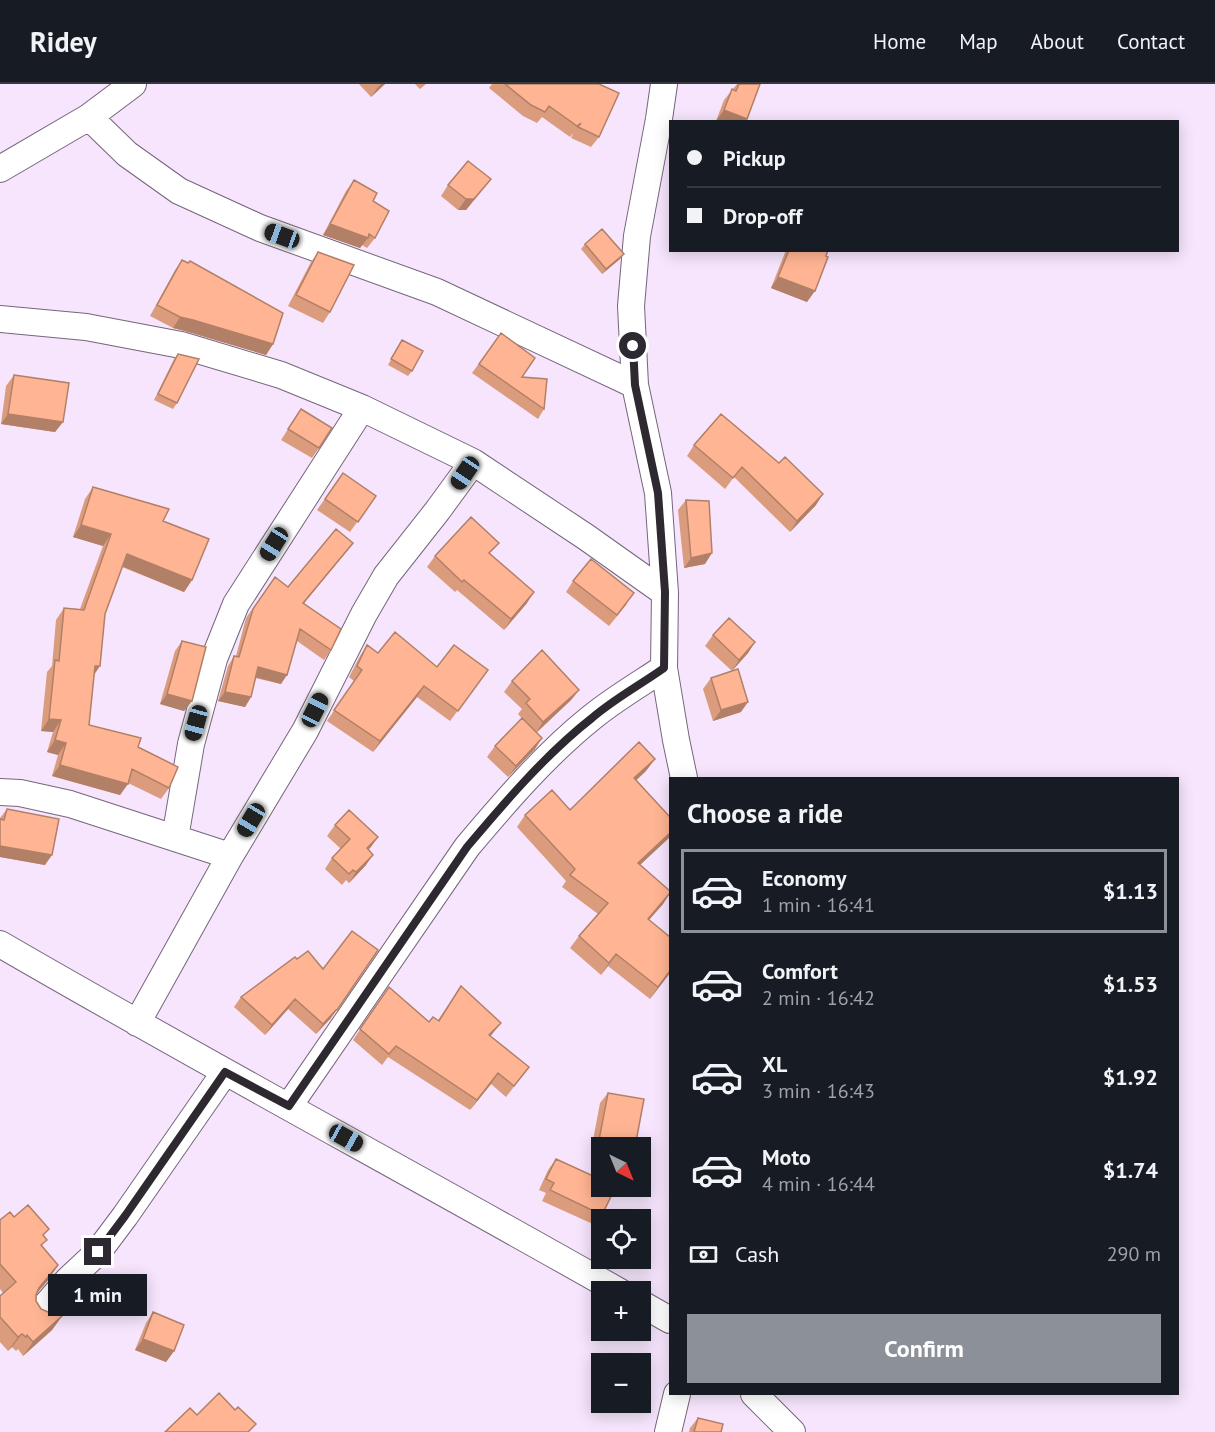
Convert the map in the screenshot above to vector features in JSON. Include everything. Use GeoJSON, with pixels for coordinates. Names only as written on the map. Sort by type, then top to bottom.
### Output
{"type":"FeatureCollection","features":[{"type":"Feature","properties":{"kind":"street"},"geometry":{"type":"LineString","coordinates":[[0,169],[89,117],[133,84]]}},
{"type":"Feature","properties":{"kind":"street"},"geometry":{"type":"LineString","coordinates":[[664,84],[637,236],[631,306],[635,385],[658,493],[665,592],[664,668],[684,777]]}},
{"type":"Feature","properties":{"kind":"street"},"geometry":{"type":"LineString","coordinates":[[89,117],[127,154],[179,191],[260,228],[437,292],[635,385]]}},
{"type":"Feature","properties":{"kind":"street"},"geometry":{"type":"LineString","coordinates":[[0,319],[86,327],[181,345],[281,375],[362,408],[473,462],[665,592]]}},
{"type":"Feature","properties":{"kind":"street"},"geometry":{"type":"LineString","coordinates":[[175,838],[191,744],[214,659],[236,604],[362,408]]}},
{"type":"Feature","properties":{"kind":"street"},"geometry":{"type":"LineString","coordinates":[[137,1023],[230,856],[305,731],[363,614],[386,576],[473,462]]}},
{"type":"Feature","properties":{"kind":"street"},"geometry":{"type":"LineString","coordinates":[[289,1106],[467,847],[495,813],[546,759],[592,717],[664,668]]}},
{"type":"Feature","properties":{"kind":"street"},"geometry":{"type":"LineString","coordinates":[[0,792],[20,793],[70,804],[230,856]]}},
{"type":"Feature","properties":{"kind":"street"},"geometry":{"type":"LineString","coordinates":[[0,944],[137,1023],[600,1281]]}},
{"type":"Feature","properties":{"kind":"street"},"geometry":{"type":"LineString","coordinates":[[41,1311],[68,1280],[98,1252],[225,1072]]}},
{"type":"Feature","properties":{"kind":"street"},"geometry":{"type":"LineString","coordinates":[[651,1309],[669,1319]]}},
{"type":"Feature","properties":{"kind":"street"},"geometry":{"type":"LineString","coordinates":[[668,1432],[677,1395]]}},
{"type":"Feature","properties":{"kind":"street"},"geometry":{"type":"LineString","coordinates":[[755,1395],[792,1432]]}},
{"type":"Feature","properties":{"kind":"building"},"geometry":{"type":"Polygon","coordinates":[[[505,84],[599,84],[619,93],[599,137],[578,127],[581,123],[577,126],[549,106],[545,112],[531,105],[505,84]]]}},
{"type":"Feature","properties":{"kind":"building"},"geometry":{"type":"Polygon","coordinates":[[[739,84],[760,84],[747,119],[724,110],[732,89],[736,91],[739,84]]]}},
{"type":"Feature","properties":{"kind":"building"},"geometry":{"type":"Polygon","coordinates":[[[468,161],[491,179],[474,199],[466,199],[448,185],[468,161]]]}},
{"type":"Feature","properties":{"kind":"building"},"geometry":{"type":"Polygon","coordinates":[[[354,180],[377,193],[373,201],[389,211],[375,238],[369,234],[368,238],[330,224],[354,180]]]}},
{"type":"Feature","properties":{"kind":"building"},"geometry":{"type":"Polygon","coordinates":[[[602,229],[624,254],[606,269],[585,244],[602,229]]]}},
{"type":"Feature","properties":{"kind":"building"},"geometry":{"type":"Polygon","coordinates":[[[318,252],[354,265],[330,312],[296,295],[318,252]]]}},
{"type":"Feature","properties":{"kind":"building"},"geometry":{"type":"Polygon","coordinates":[[[788,252],[827,252],[826,256],[828,257],[815,291],[778,277],[788,252]]]}},
{"type":"Feature","properties":{"kind":"building"},"geometry":{"type":"Polygon","coordinates":[[[182,260],[188,263],[190,261],[283,313],[273,344],[180,317],[157,305],[182,260]]]}},
{"type":"Feature","properties":{"kind":"building"},"geometry":{"type":"Polygon","coordinates":[[[501,333],[535,358],[522,377],[547,379],[544,409],[479,364],[501,333]]]}},
{"type":"Feature","properties":{"kind":"building"},"geometry":{"type":"Polygon","coordinates":[[[402,340],[423,351],[412,371],[391,359],[402,340]]]}},
{"type":"Feature","properties":{"kind":"building"},"geometry":{"type":"Polygon","coordinates":[[[178,354],[199,359],[177,403],[158,394],[178,354]]]}},
{"type":"Feature","properties":{"kind":"building"},"geometry":{"type":"Polygon","coordinates":[[[14,375],[69,383],[63,422],[8,414],[14,375]]]}},
{"type":"Feature","properties":{"kind":"building"},"geometry":{"type":"Polygon","coordinates":[[[301,409],[332,428],[319,448],[288,429],[301,409]]]}},
{"type":"Feature","properties":{"kind":"building"},"geometry":{"type":"Polygon","coordinates":[[[721,414],[779,463],[785,457],[823,494],[797,521],[742,467],[733,478],[694,445],[721,414]]]}},
{"type":"Feature","properties":{"kind":"building"},"geometry":{"type":"Polygon","coordinates":[[[343,473],[376,496],[358,522],[325,499],[343,473]]]}},
{"type":"Feature","properties":{"kind":"building"},"geometry":{"type":"Polygon","coordinates":[[[93,487],[169,509],[163,521],[209,539],[192,580],[127,554],[105,614],[100,666],[95,666],[89,725],[141,738],[138,747],[178,767],[169,788],[132,769],[128,784],[60,765],[66,743],[55,740],[61,720],[49,719],[55,660],[59,661],[64,608],[84,610],[111,534],[81,525],[93,487]]]}},
{"type":"Feature","properties":{"kind":"building"},"geometry":{"type":"Polygon","coordinates":[[[686,500],[709,501],[712,553],[691,558],[686,500]]]}},
{"type":"Feature","properties":{"kind":"building"},"geometry":{"type":"Polygon","coordinates":[[[471,517],[499,543],[489,553],[534,592],[511,619],[464,580],[462,582],[435,556],[471,517]]]}},
{"type":"Feature","properties":{"kind":"building"},"geometry":{"type":"Polygon","coordinates":[[[336,529],[353,543],[303,603],[341,629],[331,650],[300,629],[287,675],[258,667],[251,697],[225,692],[234,656],[239,657],[253,609],[275,577],[288,587],[336,529]]]}},
{"type":"Feature","properties":{"kind":"building"},"geometry":{"type":"Polygon","coordinates":[[[591,559],[634,593],[617,615],[573,581],[591,559]]]}},
{"type":"Feature","properties":{"kind":"building"},"geometry":{"type":"Polygon","coordinates":[[[729,618],[755,642],[739,660],[713,635],[729,618]]]}},
{"type":"Feature","properties":{"kind":"building"},"geometry":{"type":"Polygon","coordinates":[[[395,632],[437,667],[454,645],[488,670],[458,711],[424,686],[380,741],[334,710],[362,670],[357,666],[367,645],[378,653],[395,632]]]}},
{"type":"Feature","properties":{"kind":"building"},"geometry":{"type":"Polygon","coordinates":[[[182,641],[206,647],[192,701],[167,694],[182,641]]]}},
{"type":"Feature","properties":{"kind":"building"},"geometry":{"type":"Polygon","coordinates":[[[542,650],[579,690],[543,722],[526,703],[530,699],[512,681],[542,650]]]}},
{"type":"Feature","properties":{"kind":"building"},"geometry":{"type":"Polygon","coordinates":[[[738,669],[748,702],[721,710],[711,678],[738,669]]]}},
{"type":"Feature","properties":{"kind":"building"},"geometry":{"type":"Polygon","coordinates":[[[522,718],[542,738],[516,766],[495,746],[522,718]]]}},
{"type":"Feature","properties":{"kind":"building"},"geometry":{"type":"Polygon","coordinates":[[[639,742],[655,759],[634,778],[669,816],[669,834],[638,863],[669,890],[669,894],[648,919],[669,936],[669,972],[658,987],[616,954],[609,963],[579,936],[608,903],[570,875],[575,869],[525,815],[552,790],[570,810],[639,742]]]}},
{"type":"Feature","properties":{"kind":"building"},"geometry":{"type":"Polygon","coordinates":[[[7,809],[59,819],[52,855],[0,846],[0,819],[4,820],[7,809]]]}},
{"type":"Feature","properties":{"kind":"building"},"geometry":{"type":"Polygon","coordinates":[[[349,810],[378,837],[367,848],[373,855],[356,872],[353,870],[349,874],[332,858],[350,839],[335,825],[349,810]]]}},
{"type":"Feature","properties":{"kind":"building"},"geometry":{"type":"Polygon","coordinates":[[[352,931],[378,950],[337,1010],[323,1024],[295,999],[272,1025],[241,997],[295,957],[297,959],[308,951],[323,969],[352,931]]]}},
{"type":"Feature","properties":{"kind":"building"},"geometry":{"type":"Polygon","coordinates":[[[461,986],[501,1023],[489,1035],[529,1067],[514,1086],[498,1073],[477,1100],[396,1046],[389,1054],[360,1029],[389,987],[429,1022],[433,1017],[439,1021],[461,986]]]}},
{"type":"Feature","properties":{"kind":"building"},"geometry":{"type":"Polygon","coordinates":[[[608,1093],[644,1099],[637,1137],[600,1137],[608,1093]]]}},
{"type":"Feature","properties":{"kind":"building"},"geometry":{"type":"Polygon","coordinates":[[[556,1159],[591,1175],[591,1197],[611,1197],[605,1209],[591,1210],[550,1190],[554,1183],[546,1179],[556,1159]]]}},
{"type":"Feature","properties":{"kind":"building"},"geometry":{"type":"Polygon","coordinates":[[[28,1205],[49,1229],[43,1235],[47,1240],[41,1245],[58,1265],[39,1288],[36,1301],[41,1309],[48,1312],[57,1311],[62,1316],[33,1342],[27,1335],[26,1337],[22,1334],[18,1337],[0,1317],[0,1296],[16,1282],[0,1264],[0,1220],[10,1212],[14,1217],[28,1205]]]}},
{"type":"Feature","properties":{"kind":"building"},"geometry":{"type":"Polygon","coordinates":[[[153,1312],[184,1325],[174,1351],[143,1339],[153,1312]]]}},
{"type":"Feature","properties":{"kind":"building"},"geometry":{"type":"Polygon","coordinates":[[[219,1393],[235,1410],[238,1407],[256,1424],[248,1432],[165,1432],[190,1408],[197,1415],[219,1393]]]}},
{"type":"Feature","properties":{"kind":"building"},"geometry":{"type":"Polygon","coordinates":[[[698,1418],[723,1424],[721,1432],[694,1432],[698,1418]]]}},
{"type":"Feature","properties":{"kind":"route"},"geometry":{"type":"LineString","coordinates":[[98,1252],[225,1072],[289,1106],[467,847],[495,813],[546,759],[592,717],[664,668],[665,592],[658,493],[635,385],[633,346]]}}]}
